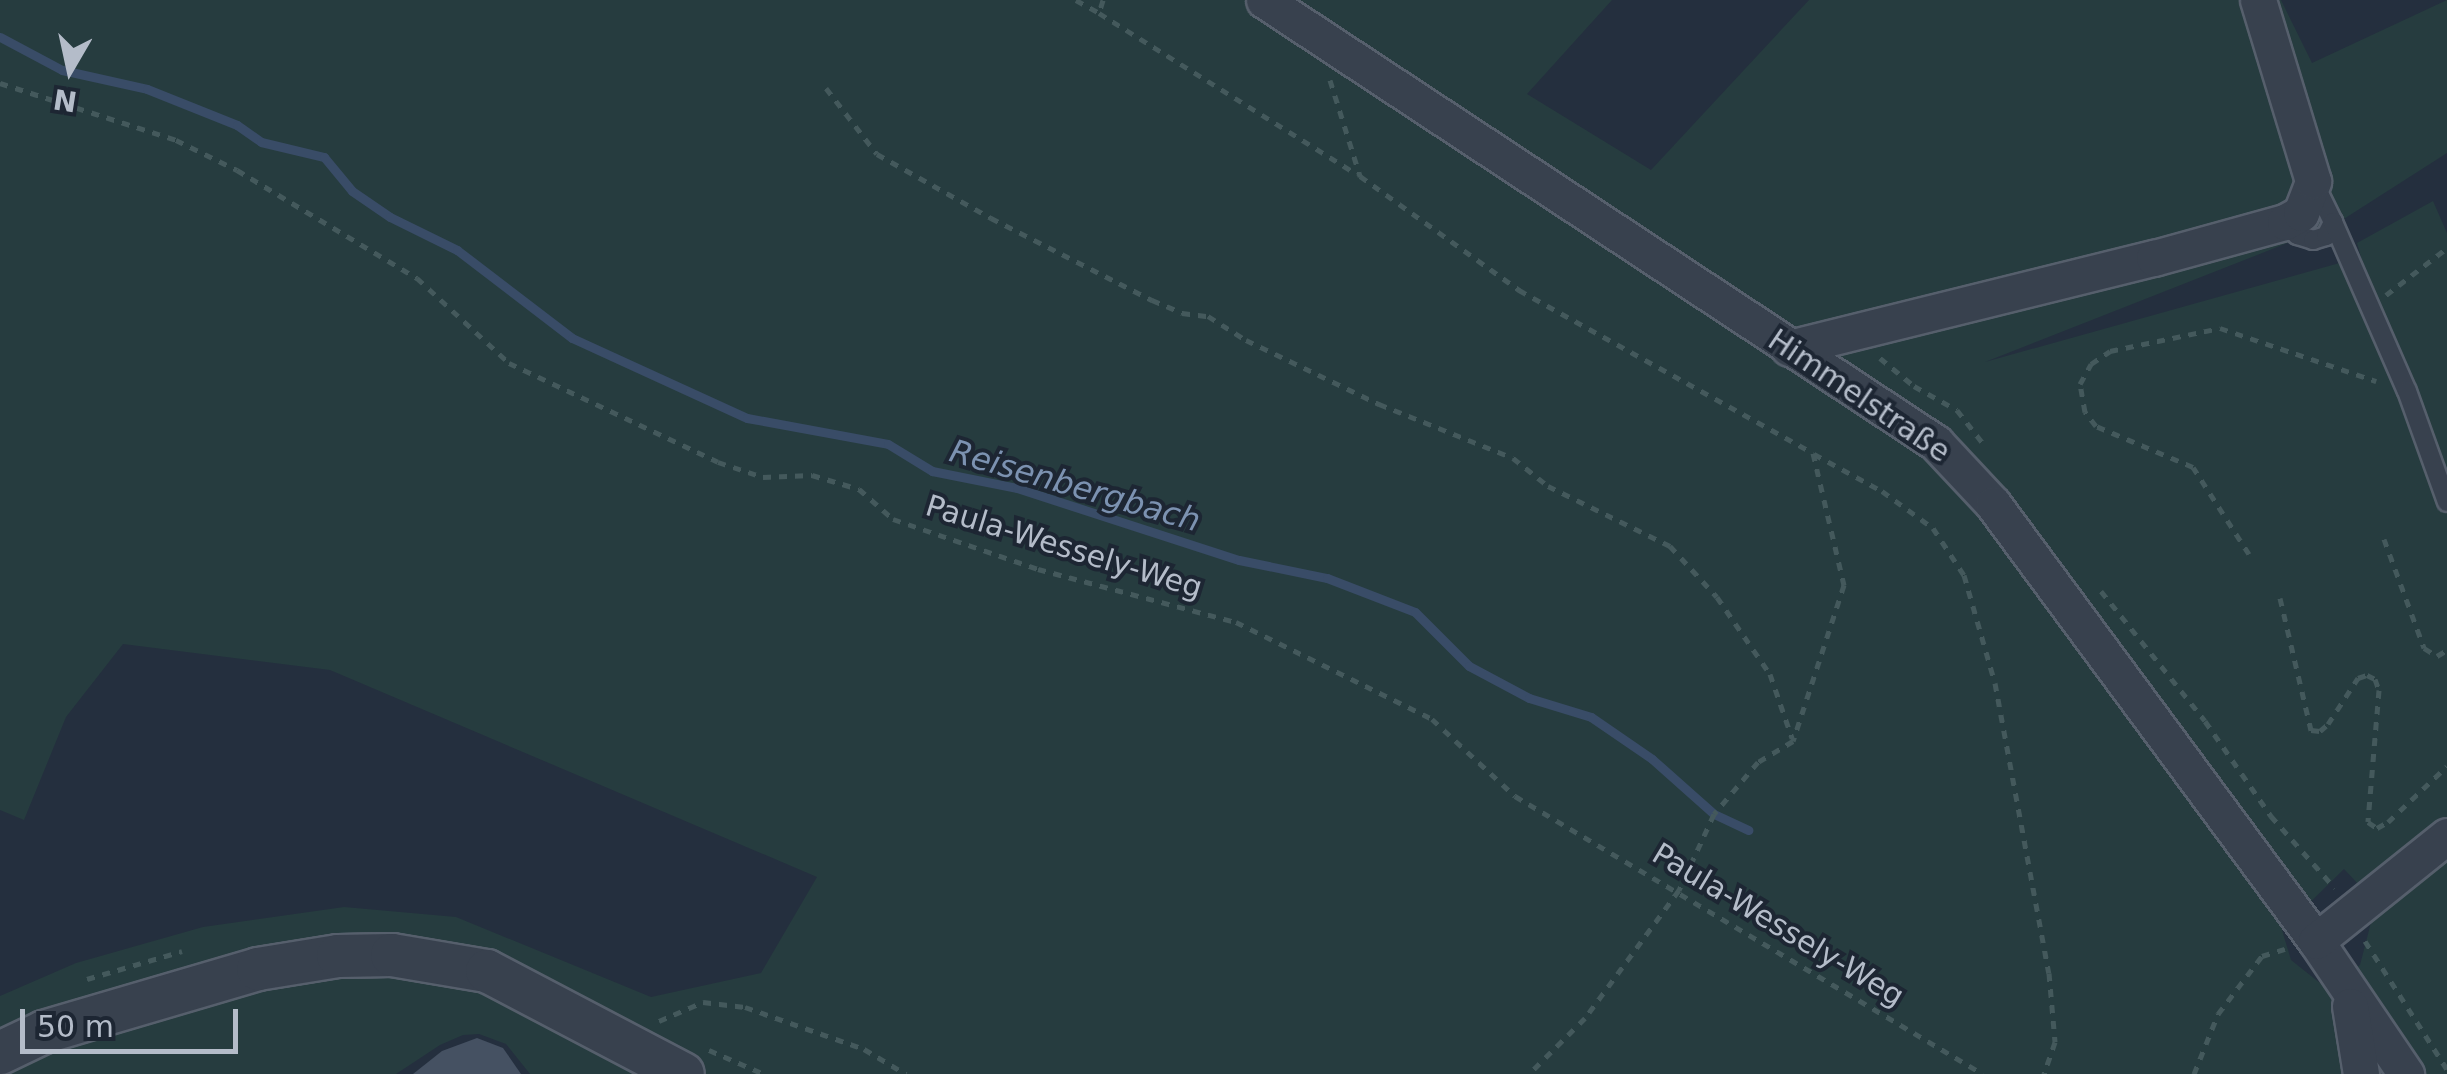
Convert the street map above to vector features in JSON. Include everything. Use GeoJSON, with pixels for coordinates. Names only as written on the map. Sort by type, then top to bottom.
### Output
{"type":"FeatureCollection","features":[{"type":"Feature","properties":{"kind":"street","name":"Himmelstraße"},"geometry":{"type":"LineString","coordinates":[[1264,0],[1936,443],[1969,476],[2316,941],[2406,1074]]}},
{"type":"Feature","properties":{"kind":"street"},"geometry":{"type":"LineString","coordinates":[[1789,348],[2308,210],[2258,0]]}},
{"type":"Feature","properties":{"kind":"street"},"geometry":{"type":"LineString","coordinates":[[2316,941],[2447,836]]}},
{"type":"Feature","properties":{"kind":"street"},"geometry":{"type":"LineString","coordinates":[[0,1053],[44,1032],[258,969],[338,956],[392,955],[486,972],[683,1074]]}},
{"type":"Feature","properties":{"kind":"street","name":"Himmelstraße"},"geometry":{"type":"LineString","coordinates":[[2346,990],[2361,1074]]}},
{"type":"Feature","properties":{"kind":"lane"},"geometry":{"type":"LineString","coordinates":[[2308,210],[2372,306],[2447,502]]}},
{"type":"Feature","properties":{"kind":"path"},"geometry":{"type":"LineString","coordinates":[[1076,0],[1360,176],[1519,290],[1882,491],[1933,528],[1964,575],[1996,682],[2049,973],[2054,1042],[2044,1074]]}},
{"type":"Feature","properties":{"kind":"path"},"geometry":{"type":"LineString","coordinates":[[1099,13],[1103,0]]}},
{"type":"Feature","properties":{"kind":"path"},"geometry":{"type":"LineString","coordinates":[[1315,34],[1360,176]]}},
{"type":"Feature","properties":{"kind":"path","name":"Paula-Wessely-Weg"},"geometry":{"type":"LineString","coordinates":[[0,83],[176,140],[237,170],[416,278],[509,362],[718,462],[763,477],[812,476],[858,489],[893,519],[1038,569],[1236,622],[1432,718],[1515,796],[1983,1074]]}},
{"type":"Feature","properties":{"kind":"path"},"geometry":{"type":"LineString","coordinates":[[826,88],[877,154],[990,218],[1152,300],[1208,316],[1246,340],[1379,404],[1512,458],[1548,486],[1670,546],[1717,597],[1770,674],[1792,741]]}},
{"type":"Feature","properties":{"kind":"path"},"geometry":{"type":"LineString","coordinates":[[2372,306],[2447,248]]}},
{"type":"Feature","properties":{"kind":"path"},"geometry":{"type":"LineString","coordinates":[[2249,554],[2193,467],[2096,426],[2085,412],[2080,384],[2091,364],[2110,351],[2220,328],[2407,391]]}},
{"type":"Feature","properties":{"kind":"path"},"geometry":{"type":"LineString","coordinates":[[1529,1074],[1584,1018],[1679,890],[1714,814],[1758,762],[1792,741],[1844,585],[1812,453]]}},
{"type":"Feature","properties":{"kind":"path"},"geometry":{"type":"LineString","coordinates":[[2384,539],[2424,648],[2437,656],[2447,650]]}},
{"type":"Feature","properties":{"kind":"path"},"geometry":{"type":"LineString","coordinates":[[2280,598],[2310,730],[2320,731],[2328,724],[2358,678],[2367,674],[2376,679],[2379,690],[2368,822],[2376,828],[2388,822],[2447,766]]}},
{"type":"Feature","properties":{"kind":"path"},"geometry":{"type":"LineString","coordinates":[[2348,916],[2447,1069]]}},
{"type":"Feature","properties":{"kind":"path"},"geometry":{"type":"LineString","coordinates":[[2194,1074],[2218,1014],[2262,956],[2316,941]]}},
{"type":"Feature","properties":{"kind":"path"},"geometry":{"type":"LineString","coordinates":[[652,1025],[681,1008],[703,1002],[745,1007],[864,1049],[906,1074]]}},
{"type":"Feature","properties":{"kind":"green space"},"geometry":{"type":"Polygon","coordinates":[[[0,0],[1612,0],[1527,94],[1651,170],[1809,0],[2281,0],[2312,63],[2447,0],[2447,153],[2336,224],[1985,362],[2361,257],[2357,243],[2433,201],[2447,233],[2447,1074],[530,1074],[506,1044],[479,1034],[463,1035],[440,1045],[396,1074],[0,1074],[0,996],[76,963],[203,927],[344,907],[456,917],[651,997],[761,973],[817,877],[330,670],[123,644],[66,717],[24,820],[0,810],[0,0]],[[2344,869],[2282,930],[2291,960],[2325,987],[2360,965],[2376,903],[2344,869]]]}},
{"type":"Feature","properties":{"kind":"building"},"geometry":{"type":"Polygon","coordinates":[[[477,1038],[503,1048],[521,1074],[413,1074],[442,1051],[477,1038]]]}},
{"type":"Feature","properties":{"kind":"waterway","name":"Reisenbergbach"},"geometry":{"type":"LineString","coordinates":[[0,37],[62,70],[147,89],[237,125],[261,142],[324,157],[352,191],[390,217],[457,250],[572,338],[747,418],[888,444],[932,471],[1017,488],[1239,560],[1327,578],[1415,612],[1469,666],[1529,698],[1591,717],[1652,759],[1714,814],[1749,830]]}}]}
